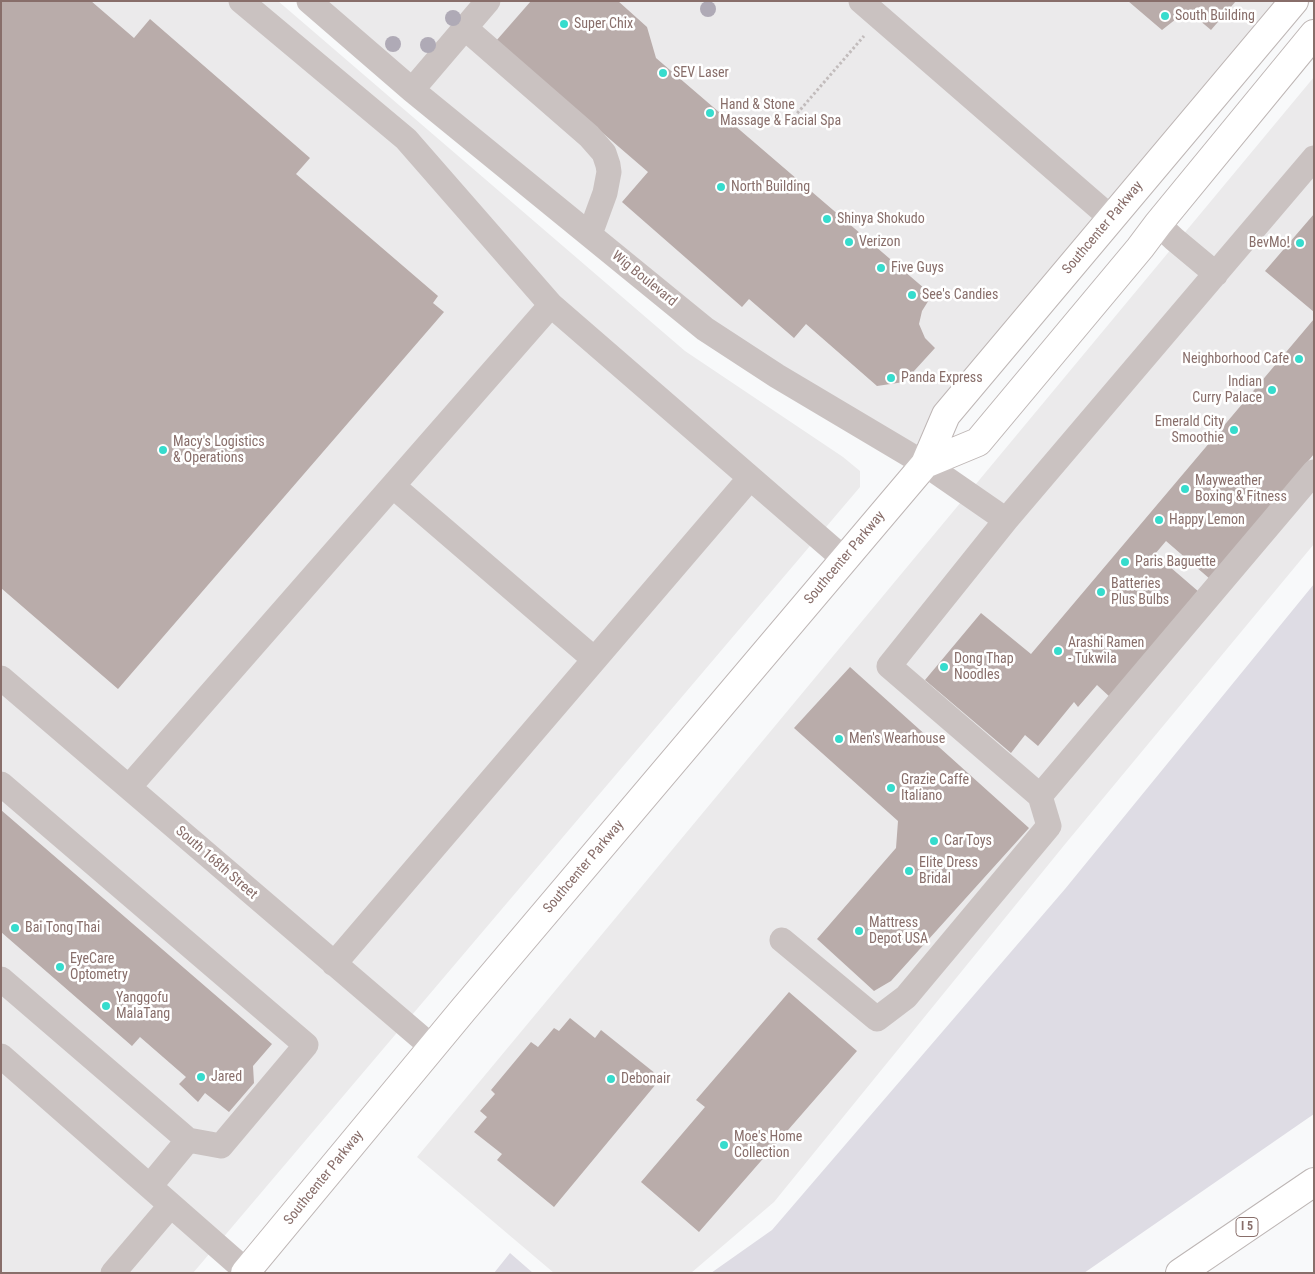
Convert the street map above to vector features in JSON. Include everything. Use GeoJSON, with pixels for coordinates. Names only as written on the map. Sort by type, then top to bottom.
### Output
{"type":"FeatureCollection","features":[{"type":"Feature","properties":{"kind":"main road","name":"Southcenter Parkway"},"geometry":{"type":"LineString","coordinates":[[245,1272],[432,1047],[924,464],[946,415],[1294,1]]}},
{"type":"Feature","properties":{"kind":"main road","name":"Southcenter Parkway"},"geometry":{"type":"LineString","coordinates":[[924,464],[978,442],[1140,248],[1314,34]]}},
{"type":"Feature","properties":{"kind":"main road","name":"I 5"},"geometry":{"type":"LineString","coordinates":[[1180,1273],[1314,1182]]}},
{"type":"Feature","properties":{"kind":"lane"},"geometry":{"type":"LineString","coordinates":[[241,1],[406,139],[551,306],[844,560]]}},
{"type":"Feature","properties":{"kind":"lane","name":"Wig Boulevard"},"geometry":{"type":"LineString","coordinates":[[309,1],[412,90],[705,330],[777,376],[924,464],[1006,520]]}},
{"type":"Feature","properties":{"kind":"lane"},"geometry":{"type":"LineString","coordinates":[[412,90],[488,1]]}},
{"type":"Feature","properties":{"kind":"lane"},"geometry":{"type":"LineString","coordinates":[[861,1],[1111,218]]}},
{"type":"Feature","properties":{"kind":"lane"},"geometry":{"type":"LineString","coordinates":[[465,28],[589,136],[604,154],[609,172],[605,193],[590,234]]}},
{"type":"Feature","properties":{"kind":"lane"},"geometry":{"type":"LineString","coordinates":[[782,940],[878,1019],[906,998],[1049,826],[1040,796],[889,666],[1006,520],[1314,158]]}},
{"type":"Feature","properties":{"kind":"lane"},"geometry":{"type":"LineString","coordinates":[[1158,224],[1216,274]]}},
{"type":"Feature","properties":{"kind":"lane"},"geometry":{"type":"LineString","coordinates":[[128,788],[551,306]]}},
{"type":"Feature","properties":{"kind":"lane"},"geometry":{"type":"LineString","coordinates":[[1040,796],[1314,472]]}},
{"type":"Feature","properties":{"kind":"lane"},"geometry":{"type":"LineString","coordinates":[[334,964],[750,478]]}},
{"type":"Feature","properties":{"kind":"lane"},"geometry":{"type":"LineString","coordinates":[[393,486],[594,659]]}},
{"type":"Feature","properties":{"kind":"lane","name":"South 168th Street"},"geometry":{"type":"LineString","coordinates":[[1,678],[432,1047]]}},
{"type":"Feature","properties":{"kind":"lane"},"geometry":{"type":"LineString","coordinates":[[1,784],[306,1046],[221,1146],[188,1140],[1,979]]}},
{"type":"Feature","properties":{"kind":"lane"},"geometry":{"type":"LineString","coordinates":[[1,1056],[245,1272]]}},
{"type":"Feature","properties":{"kind":"lane"},"geometry":{"type":"LineString","coordinates":[[150,1186],[188,1140]]}},
{"type":"Feature","properties":{"kind":"lane"},"geometry":{"type":"LineString","coordinates":[[113,1273],[171,1205]]}},
{"type":"Feature","properties":{"kind":"path"},"geometry":{"type":"LineString","coordinates":[[794,117],[880,18]]}},
{"type":"Feature","properties":{"kind":"shaded area"},"geometry":{"type":"Polygon","coordinates":[[[1,1],[278,1],[685,351],[843,457],[860,471],[860,487],[193,1273],[1,1273],[1,1]]]}},
{"type":"Feature","properties":{"kind":"shaded area"},"geometry":{"type":"Polygon","coordinates":[[[310,1],[1311,1],[1111,218],[925,464],[777,376],[310,1]]]}},
{"type":"Feature","properties":{"kind":"shaded area"},"geometry":{"type":"Polygon","coordinates":[[[1314,77],[1314,544],[1066,843],[774,1202],[691,1273],[554,1273],[417,1157],[1314,77]]]}},
{"type":"Feature","properties":{"kind":"shaded area"},"geometry":{"type":"Polygon","coordinates":[[[1314,584],[1314,1114],[1084,1273],[711,1273],[772,1230],[1065,889],[1314,584]]]}},
{"type":"Feature","properties":{"kind":"shaded area"},"geometry":{"type":"Polygon","coordinates":[[[510,1253],[533,1273],[494,1273],[510,1253]]]}},
{"type":"Feature","properties":{"kind":"building","name":"Macy's Logistics & Operations"},"geometry":{"type":"Polygon","coordinates":[[[1,1],[91,1],[134,38],[150,19],[310,158],[296,174],[438,296],[433,303],[444,312],[118,689],[1,588],[1,1]]]}},
{"type":"Feature","properties":{"kind":"building","name":"North Building"},"geometry":{"type":"Polygon","coordinates":[[[531,1],[618,1],[647,27],[656,58],[932,295],[922,311],[919,324],[925,338],[935,348],[904,382],[877,386],[806,324],[794,338],[749,299],[742,307],[622,202],[648,172],[496,41],[531,1]]]}},
{"type":"Feature","properties":{"kind":"building","name":"South Building"},"geometry":{"type":"Polygon","coordinates":[[[1128,1],[1236,1],[1211,30],[1192,14],[1176,19],[1162,30],[1128,1]]]}},
{"type":"Feature","properties":{"kind":"building"},"geometry":{"type":"Polygon","coordinates":[[[1314,214],[1314,312],[1265,271],[1314,214]]]}},
{"type":"Feature","properties":{"kind":"building"},"geometry":{"type":"Polygon","coordinates":[[[1314,319],[1314,454],[1210,579],[1166,541],[1155,554],[1199,592],[1111,698],[1097,685],[1078,707],[1074,702],[1038,746],[1025,735],[1011,753],[925,680],[981,613],[1031,654],[1314,319]]]}},
{"type":"Feature","properties":{"kind":"building"},"geometry":{"type":"Polygon","coordinates":[[[850,667],[1029,828],[891,981],[874,991],[817,939],[896,848],[898,821],[794,728],[850,667]]]}},
{"type":"Feature","properties":{"kind":"building"},"geometry":{"type":"Polygon","coordinates":[[[1,810],[272,1044],[253,1066],[254,1083],[229,1112],[205,1093],[198,1102],[179,1084],[186,1077],[140,1037],[132,1046],[1,932],[1,810]]]}},
{"type":"Feature","properties":{"kind":"building","name":"Moe's Home Collection"},"geometry":{"type":"Polygon","coordinates":[[[789,992],[857,1051],[699,1232],[641,1182],[705,1107],[696,1100],[789,992]]]}},
{"type":"Feature","properties":{"kind":"building"},"geometry":{"type":"Polygon","coordinates":[[[570,1018],[595,1038],[601,1030],[661,1078],[554,1207],[497,1160],[502,1154],[474,1132],[487,1117],[480,1111],[495,1094],[491,1090],[531,1042],[538,1047],[554,1028],[559,1031],[570,1018]]]}},
{"type":"Feature","properties":{"kind":"place","name":"South Building"},"geometry":{"type":"Point","coordinates":[1165,16]}},
{"type":"Feature","properties":{"kind":"place","name":"Super Chix"},"geometry":{"type":"Point","coordinates":[564,24]}},
{"type":"Feature","properties":{"kind":"place","name":"SEV Laser"},"geometry":{"type":"Point","coordinates":[663,73]}},
{"type":"Feature","properties":{"kind":"place","name":"Hand & Stone Massage & Facial Spa"},"geometry":{"type":"Point","coordinates":[710,113]}},
{"type":"Feature","properties":{"kind":"place","name":"North Building"},"geometry":{"type":"Point","coordinates":[721,187]}},
{"type":"Feature","properties":{"kind":"place","name":"Shinya Shokudo"},"geometry":{"type":"Point","coordinates":[827,219]}},
{"type":"Feature","properties":{"kind":"place","name":"Verizon"},"geometry":{"type":"Point","coordinates":[849,242]}},
{"type":"Feature","properties":{"kind":"place","name":"BevMo!"},"geometry":{"type":"Point","coordinates":[1300,243]}},
{"type":"Feature","properties":{"kind":"place","name":"Five Guys"},"geometry":{"type":"Point","coordinates":[881,268]}},
{"type":"Feature","properties":{"kind":"place","name":"See's Candies"},"geometry":{"type":"Point","coordinates":[912,295]}},
{"type":"Feature","properties":{"kind":"place","name":"Neighborhood Cafe"},"geometry":{"type":"Point","coordinates":[1299,359]}},
{"type":"Feature","properties":{"kind":"place","name":"Panda Express"},"geometry":{"type":"Point","coordinates":[891,378]}},
{"type":"Feature","properties":{"kind":"place","name":"Indian Curry Palace"},"geometry":{"type":"Point","coordinates":[1272,390]}},
{"type":"Feature","properties":{"kind":"place","name":"Emerald City Smoothie"},"geometry":{"type":"Point","coordinates":[1234,430]}},
{"type":"Feature","properties":{"kind":"place","name":"Macy's Logistics & Operations"},"geometry":{"type":"Point","coordinates":[163,450]}},
{"type":"Feature","properties":{"kind":"place","name":"Mayweather Boxing & Fitness"},"geometry":{"type":"Point","coordinates":[1185,489]}},
{"type":"Feature","properties":{"kind":"place","name":"Happy Lemon"},"geometry":{"type":"Point","coordinates":[1159,520]}},
{"type":"Feature","properties":{"kind":"place","name":"Paris Baguette"},"geometry":{"type":"Point","coordinates":[1125,562]}},
{"type":"Feature","properties":{"kind":"place","name":"Batteries Plus Bulbs"},"geometry":{"type":"Point","coordinates":[1101,592]}},
{"type":"Feature","properties":{"kind":"place","name":"Arashi Ramen - Tukwila"},"geometry":{"type":"Point","coordinates":[1058,651]}},
{"type":"Feature","properties":{"kind":"place","name":"Dong Thap Noodles"},"geometry":{"type":"Point","coordinates":[944,667]}},
{"type":"Feature","properties":{"kind":"place","name":"Men's Wearhouse"},"geometry":{"type":"Point","coordinates":[839,739]}},
{"type":"Feature","properties":{"kind":"place","name":"Grazie Caffe Italiano"},"geometry":{"type":"Point","coordinates":[891,788]}},
{"type":"Feature","properties":{"kind":"place","name":"Car Toys"},"geometry":{"type":"Point","coordinates":[934,841]}},
{"type":"Feature","properties":{"kind":"place","name":"Elite Dress Bridal"},"geometry":{"type":"Point","coordinates":[909,871]}},
{"type":"Feature","properties":{"kind":"place","name":"Bai Tong Thai"},"geometry":{"type":"Point","coordinates":[15,928]}},
{"type":"Feature","properties":{"kind":"place","name":"Mattress Depot USA"},"geometry":{"type":"Point","coordinates":[859,931]}},
{"type":"Feature","properties":{"kind":"place","name":"EyeCare Optometry"},"geometry":{"type":"Point","coordinates":[60,967]}},
{"type":"Feature","properties":{"kind":"place","name":"Yanggofu MalaTang"},"geometry":{"type":"Point","coordinates":[106,1006]}},
{"type":"Feature","properties":{"kind":"place","name":"Jared"},"geometry":{"type":"Point","coordinates":[201,1077]}},
{"type":"Feature","properties":{"kind":"place","name":"Debonair"},"geometry":{"type":"Point","coordinates":[611,1079]}},
{"type":"Feature","properties":{"kind":"place","name":"Moe's Home Collection"},"geometry":{"type":"Point","coordinates":[724,1145]}}]}
